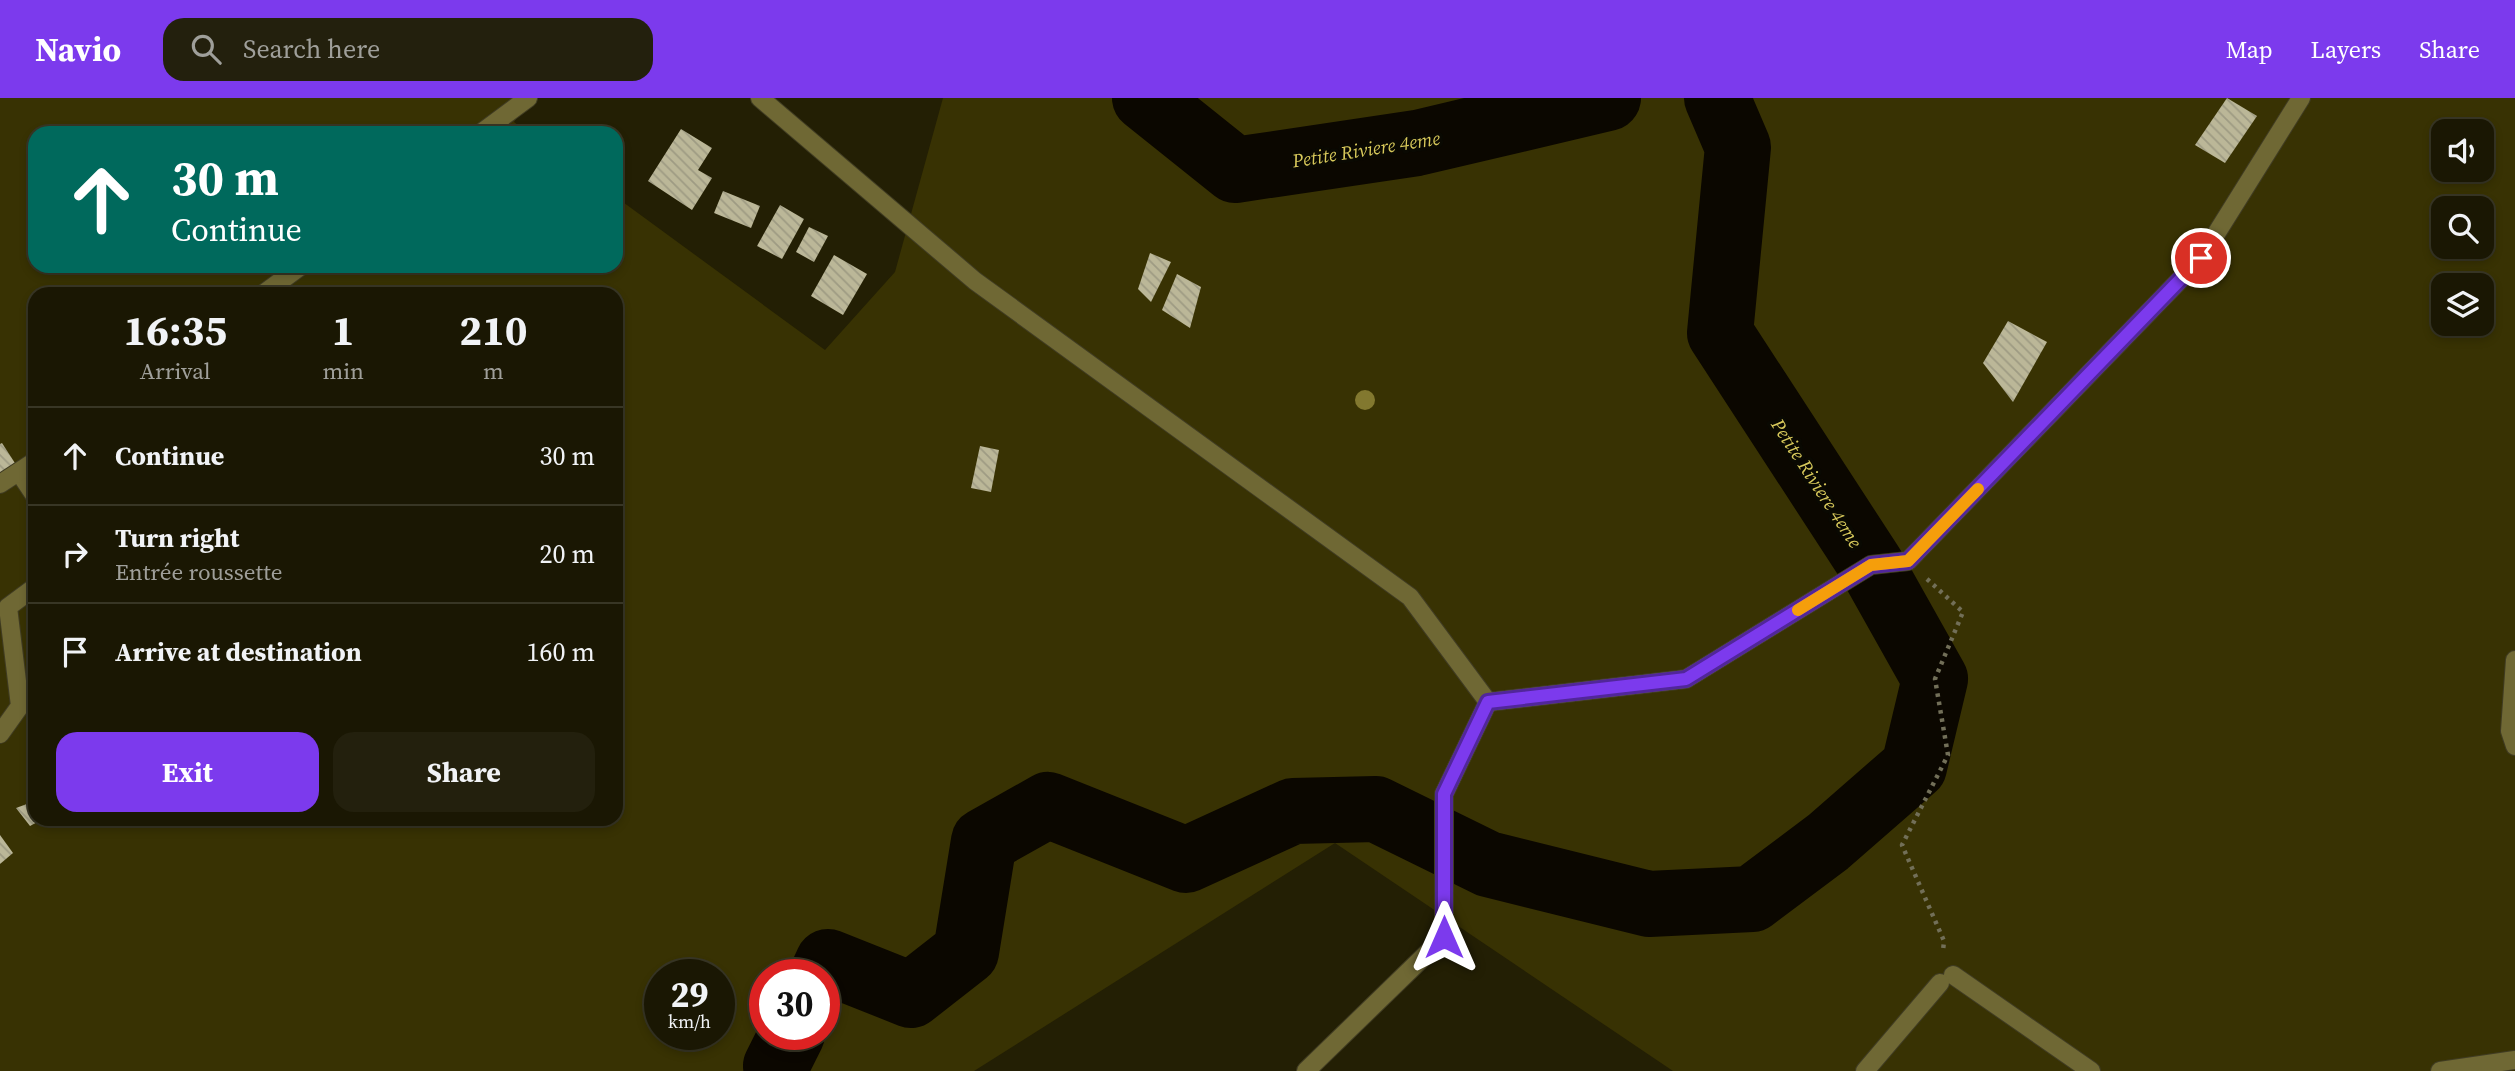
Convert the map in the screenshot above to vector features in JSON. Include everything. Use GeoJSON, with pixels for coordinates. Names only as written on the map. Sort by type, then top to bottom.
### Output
{"type":"FeatureCollection","features":[{"type":"Feature","properties":{"kind":"street"},"geometry":{"type":"LineString","coordinates":[[490,126],[528,98]]}},
{"type":"Feature","properties":{"kind":"street"},"geometry":{"type":"LineString","coordinates":[[760,98],[975,281],[1410,597],[1488,702]]}},
{"type":"Feature","properties":{"kind":"street"},"geometry":{"type":"LineString","coordinates":[[1488,702],[1686,679],[1871,565],[1908,561],[2201,258],[2301,98]]}},
{"type":"Feature","properties":{"kind":"street"},"geometry":{"type":"LineString","coordinates":[[272,287],[292,273]]}},
{"type":"Feature","properties":{"kind":"street"},"geometry":{"type":"LineString","coordinates":[[0,484],[28,466]]}},
{"type":"Feature","properties":{"kind":"street"},"geometry":{"type":"LineString","coordinates":[[19,472],[28,486]]}},
{"type":"Feature","properties":{"kind":"street"},"geometry":{"type":"LineString","coordinates":[[0,734],[20,706],[8,607],[28,592]]}},
{"type":"Feature","properties":{"kind":"street"},"geometry":{"type":"LineString","coordinates":[[2515,660],[2510,731],[2515,746]]}},
{"type":"Feature","properties":{"kind":"street"},"geometry":{"type":"LineString","coordinates":[[1306,1071],[1444,937],[1444,794],[1488,702]]}},
{"type":"Feature","properties":{"kind":"street"},"geometry":{"type":"LineString","coordinates":[[1865,1071],[1946,979],[2091,1071]]}},
{"type":"Feature","properties":{"kind":"street"},"geometry":{"type":"LineString","coordinates":[[2440,1071],[2515,1060]]}},
{"type":"Feature","properties":{"kind":"path"},"geometry":{"type":"LineString","coordinates":[[1908,561],[1963,612],[1935,679],[1948,755],[1902,845],[1944,941],[1946,979]]}},
{"type":"Feature","properties":{"kind":"shaded area"},"geometry":{"type":"Polygon","coordinates":[[[0,98],[529,98],[514,122],[519,126],[28,126],[28,273],[623,273],[623,202],[825,350],[895,272],[943,98],[2515,98],[2515,1071],[1673,1071],[1335,843],[974,1071],[0,1071],[0,98]]]}},
{"type":"Feature","properties":{"kind":"building"},"geometry":{"type":"Polygon","coordinates":[[[2227,98],[2257,116],[2225,163],[2195,145],[2227,98]]]}},
{"type":"Feature","properties":{"kind":"building"},"geometry":{"type":"Polygon","coordinates":[[[681,129],[712,148],[698,170],[712,178],[692,210],[648,181],[681,129]]]}},
{"type":"Feature","properties":{"kind":"building"},"geometry":{"type":"Polygon","coordinates":[[[723,191],[760,206],[751,228],[714,213],[723,191]]]}},
{"type":"Feature","properties":{"kind":"building"},"geometry":{"type":"Polygon","coordinates":[[[780,205],[804,219],[782,259],[757,246],[780,205]]]}},
{"type":"Feature","properties":{"kind":"building"},"geometry":{"type":"Polygon","coordinates":[[[809,227],[828,236],[814,262],[796,252],[809,227]]]}},
{"type":"Feature","properties":{"kind":"building"},"geometry":{"type":"Polygon","coordinates":[[[1150,253],[1171,262],[1151,302],[1138,289],[1150,253]]]}},
{"type":"Feature","properties":{"kind":"building"},"geometry":{"type":"Polygon","coordinates":[[[834,255],[867,274],[843,315],[811,296],[834,255]]]}},
{"type":"Feature","properties":{"kind":"building"},"geometry":{"type":"Polygon","coordinates":[[[1177,274],[1201,287],[1190,328],[1162,310],[1177,274]]]}},
{"type":"Feature","properties":{"kind":"building"},"geometry":{"type":"Polygon","coordinates":[[[2008,321],[2047,342],[2013,402],[1983,363],[2008,321]]]}},
{"type":"Feature","properties":{"kind":"building"},"geometry":{"type":"Polygon","coordinates":[[[2,443],[22,474],[0,488],[0,444],[2,443]]]}},
{"type":"Feature","properties":{"kind":"building"},"geometry":{"type":"Polygon","coordinates":[[[980,446],[999,450],[991,492],[971,488],[980,446]]]}},
{"type":"Feature","properties":{"kind":"building"},"geometry":{"type":"Polygon","coordinates":[[[28,804],[28,823],[16,808],[28,804]]]}},
{"type":"Feature","properties":{"kind":"building"},"geometry":{"type":"Polygon","coordinates":[[[0,835],[13,853],[0,864],[0,835]]]}},
{"type":"Feature","properties":{"kind":"waterway","name":"Petite Riviere 4eme"},"geometry":{"type":"LineString","coordinates":[[1145,98],[1235,170],[1417,143],[1608,98]]}},
{"type":"Feature","properties":{"kind":"waterway","name":"Petite Riviere 4eme"},"geometry":{"type":"LineString","coordinates":[[840,967],[911,995],[966,952],[984,841],[1048,805],[1186,860],[1293,811],[1376,809],[1488,864],[1649,904],[1752,899],[1828,842],[1914,767],[1935,679],[1871,565],[1720,333],[1738,147],[1717,98]]}},
{"type":"Feature","properties":{"kind":"waterway"},"geometry":{"type":"LineString","coordinates":[[777,1071],[776,1066],[784,1050]]}},
{"type":"Feature","properties":{"kind":"slow traffic"},"geometry":{"type":"LineString","coordinates":[[1798,610],[1871,565],[1908,561],[1978,489]]}},
{"type":"Feature","properties":{"kind":"route"},"geometry":{"type":"LineString","coordinates":[[1444,937],[1444,794],[1488,702],[1686,679],[1871,565],[1908,561],[2201,258]]}}]}
